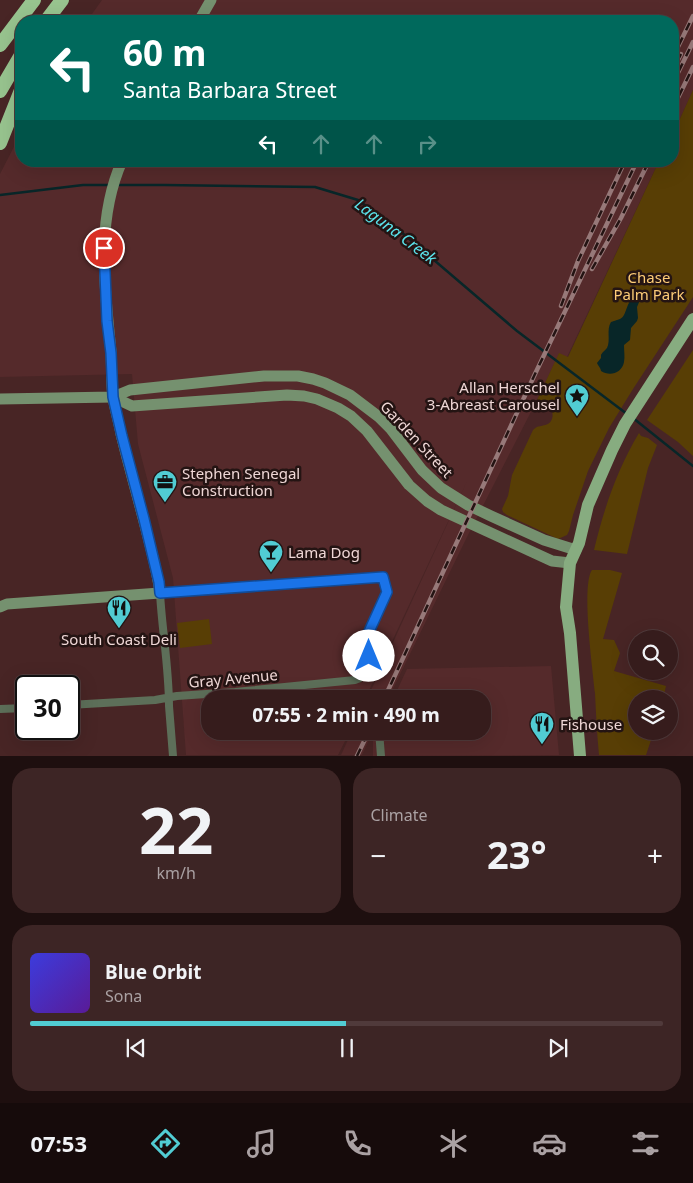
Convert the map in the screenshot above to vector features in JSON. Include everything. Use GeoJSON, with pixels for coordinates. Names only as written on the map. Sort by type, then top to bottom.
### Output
{"type":"FeatureCollection","features":[{"type":"Feature","properties":{"kind":"highway"},"geometry":{"type":"LineString","coordinates":[[23,15],[34,0]]}},
{"type":"Feature","properties":{"kind":"highway"},"geometry":{"type":"LineString","coordinates":[[51,15],[59,4]]}},
{"type":"Feature","properties":{"kind":"highway"},"geometry":{"type":"LineString","coordinates":[[0,45],[15,25]]}},
{"type":"Feature","properties":{"kind":"highway"},"geometry":{"type":"LineString","coordinates":[[0,91],[15,65]]}},
{"type":"Feature","properties":{"kind":"highway"},"geometry":{"type":"LineString","coordinates":[[0,142],[15,105]]}},
{"type":"Feature","properties":{"kind":"main road"},"geometry":{"type":"LineString","coordinates":[[202,15],[210,2]]}},
{"type":"Feature","properties":{"kind":"main road"},"geometry":{"type":"LineString","coordinates":[[0,607],[7,604],[160,593],[144,519],[113,397],[104,270],[105,228],[110,197],[120,167]]}},
{"type":"Feature","properties":{"kind":"main road"},"geometry":{"type":"LineString","coordinates":[[580,756],[570,633],[566,607],[570,563],[580,540],[588,505],[600,474],[625,424],[693,319]]}},
{"type":"Feature","properties":{"kind":"main road","name":"Garden Street"},"geometry":{"type":"LineString","coordinates":[[0,399],[113,397],[130,390],[264,376],[312,378],[350,395],[379,417],[390,428],[422,470],[441,488],[491,516],[544,540],[576,550]]}},
{"type":"Feature","properties":{"kind":"main road","name":"Garden Street"},"geometry":{"type":"LineString","coordinates":[[113,397],[132,406],[287,394],[317,400],[338,408],[358,422],[408,485],[427,501],[441,510],[552,561],[570,563]]}},
{"type":"Feature","properties":{"kind":"street","name":"Gray Avenue"},"geometry":{"type":"LineString","coordinates":[[80,704],[155,700],[178,696],[355,680],[365,675],[370,669],[367,636],[387,592],[383,577],[160,593]]}},
{"type":"Feature","properties":{"kind":"street"},"geometry":{"type":"LineString","coordinates":[[160,593],[173,756]]}},
{"type":"Feature","properties":{"kind":"street"},"geometry":{"type":"LineString","coordinates":[[0,709],[15,708]]}},
{"type":"Feature","properties":{"kind":"street"},"geometry":{"type":"LineString","coordinates":[[380,740],[381,756]]}},
{"type":"Feature","properties":{"kind":"shaded area"},"geometry":{"type":"Polygon","coordinates":[[[102,0],[693,0],[693,90],[679,121],[679,15],[91,15],[102,0]]]}},
{"type":"Feature","properties":{"kind":"shaded area"},"geometry":{"type":"Polygon","coordinates":[[[15,145],[15,167],[656,167],[567,357],[559,354],[392,690],[371,690],[468,479],[369,690],[201,690],[201,740],[346,740],[338,755],[186,755],[173,578],[138,444],[132,374],[0,377],[0,174],[15,145]]]}},
{"type":"Feature","properties":{"kind":"shaded area"},"geometry":{"type":"Polygon","coordinates":[[[551,666],[559,755],[373,756],[373,740],[491,740],[491,690],[397,690],[407,669],[551,666]]]}},
{"type":"Feature","properties":{"kind":"shaded area"},"geometry":{"type":"Polygon","coordinates":[[[348,740],[369,740],[362,755],[341,755],[348,740]]]}},
{"type":"Feature","properties":{"kind":"green space","name":"Chase Palm Park"},"geometry":{"type":"Polygon","coordinates":[[[693,90],[693,297],[609,428],[588,471],[569,531],[567,535],[558,539],[507,515],[502,509],[508,496],[512,475],[533,430],[548,424],[552,419],[550,408],[537,400],[559,353],[568,357],[656,167],[679,167],[679,121],[693,90]]]}},
{"type":"Feature","properties":{"kind":"green space"},"geometry":{"type":"Polygon","coordinates":[[[693,350],[693,456],[678,442],[647,420],[693,350]]]}},
{"type":"Feature","properties":{"kind":"green space"},"geometry":{"type":"Polygon","coordinates":[[[639,433],[657,445],[648,468],[627,554],[594,550],[612,490],[624,461],[639,433]]]}},
{"type":"Feature","properties":{"kind":"green space"},"geometry":{"type":"Polygon","coordinates":[[[592,570],[610,570],[622,573],[603,639],[614,640],[620,653],[614,671],[628,675],[628,680],[645,680],[666,686],[665,690],[628,690],[628,740],[651,740],[646,755],[599,755],[590,648],[589,579],[592,570]]]}},
{"type":"Feature","properties":{"kind":"green space"},"geometry":{"type":"Polygon","coordinates":[[[209,619],[212,644],[180,648],[177,623],[209,619]]]}},
{"type":"Feature","properties":{"kind":"water"},"geometry":{"type":"Polygon","coordinates":[[[634,297],[640,300],[637,307],[638,318],[631,328],[630,340],[624,345],[623,366],[615,373],[604,373],[597,363],[601,358],[601,354],[607,348],[611,322],[620,319],[624,315],[634,297]]]}},
{"type":"Feature","properties":{"kind":"waterway","name":"Laguna Creek"},"geometry":{"type":"LineString","coordinates":[[0,195],[83,185],[111,185]]}},
{"type":"Feature","properties":{"kind":"waterway","name":"Laguna Creek"},"geometry":{"type":"LineString","coordinates":[[116,185],[315,187],[358,200],[400,231],[517,331],[627,414]]}},
{"type":"Feature","properties":{"kind":"waterway","name":"Laguna Creek"},"geometry":{"type":"LineString","coordinates":[[633,418],[693,466]]}},
{"type":"Feature","properties":{"kind":"railway"},"geometry":{"type":"LineString","coordinates":[[679,45],[693,16]]}},
{"type":"Feature","properties":{"kind":"railway"},"geometry":{"type":"LineString","coordinates":[[679,71],[693,42]]}},
{"type":"Feature","properties":{"kind":"railway"},"geometry":{"type":"LineString","coordinates":[[679,58],[681,54]]}},
{"type":"Feature","properties":{"kind":"railway"},"geometry":{"type":"LineString","coordinates":[[679,96],[693,67]]}},
{"type":"Feature","properties":{"kind":"railway"},"geometry":{"type":"LineString","coordinates":[[561,306],[578,261],[622,167]]}},
{"type":"Feature","properties":{"kind":"railway"},"geometry":{"type":"LineString","coordinates":[[388,690],[535,374],[634,167]]}},
{"type":"Feature","properties":{"kind":"railway"},"geometry":{"type":"LineString","coordinates":[[592,269],[621,218],[646,167]]}},
{"type":"Feature","properties":{"kind":"railway"},"geometry":{"type":"LineString","coordinates":[[357,756],[365,740]]}},
{"type":"Feature","properties":{"kind":"place","name":"Allan Herschel 3-Abreast Carousel"},"geometry":{"type":"Point","coordinates":[577,417]}},
{"type":"Feature","properties":{"kind":"place","name":"Stephen Senegal Construction"},"geometry":{"type":"Point","coordinates":[165,503]}},
{"type":"Feature","properties":{"kind":"place","name":"Lama Dog"},"geometry":{"type":"Point","coordinates":[271,573]}},
{"type":"Feature","properties":{"kind":"place","name":"South Coast Deli"},"geometry":{"type":"Point","coordinates":[119,629]}},
{"type":"Feature","properties":{"kind":"place","name":"Fishouse"},"geometry":{"type":"Point","coordinates":[542,745]}},
{"type":"Feature","properties":{"kind":"route"},"geometry":{"type":"LineString","coordinates":[[104,248],[113,397],[144,519],[160,593],[383,577],[387,592],[367,636],[369,656]]}}]}
